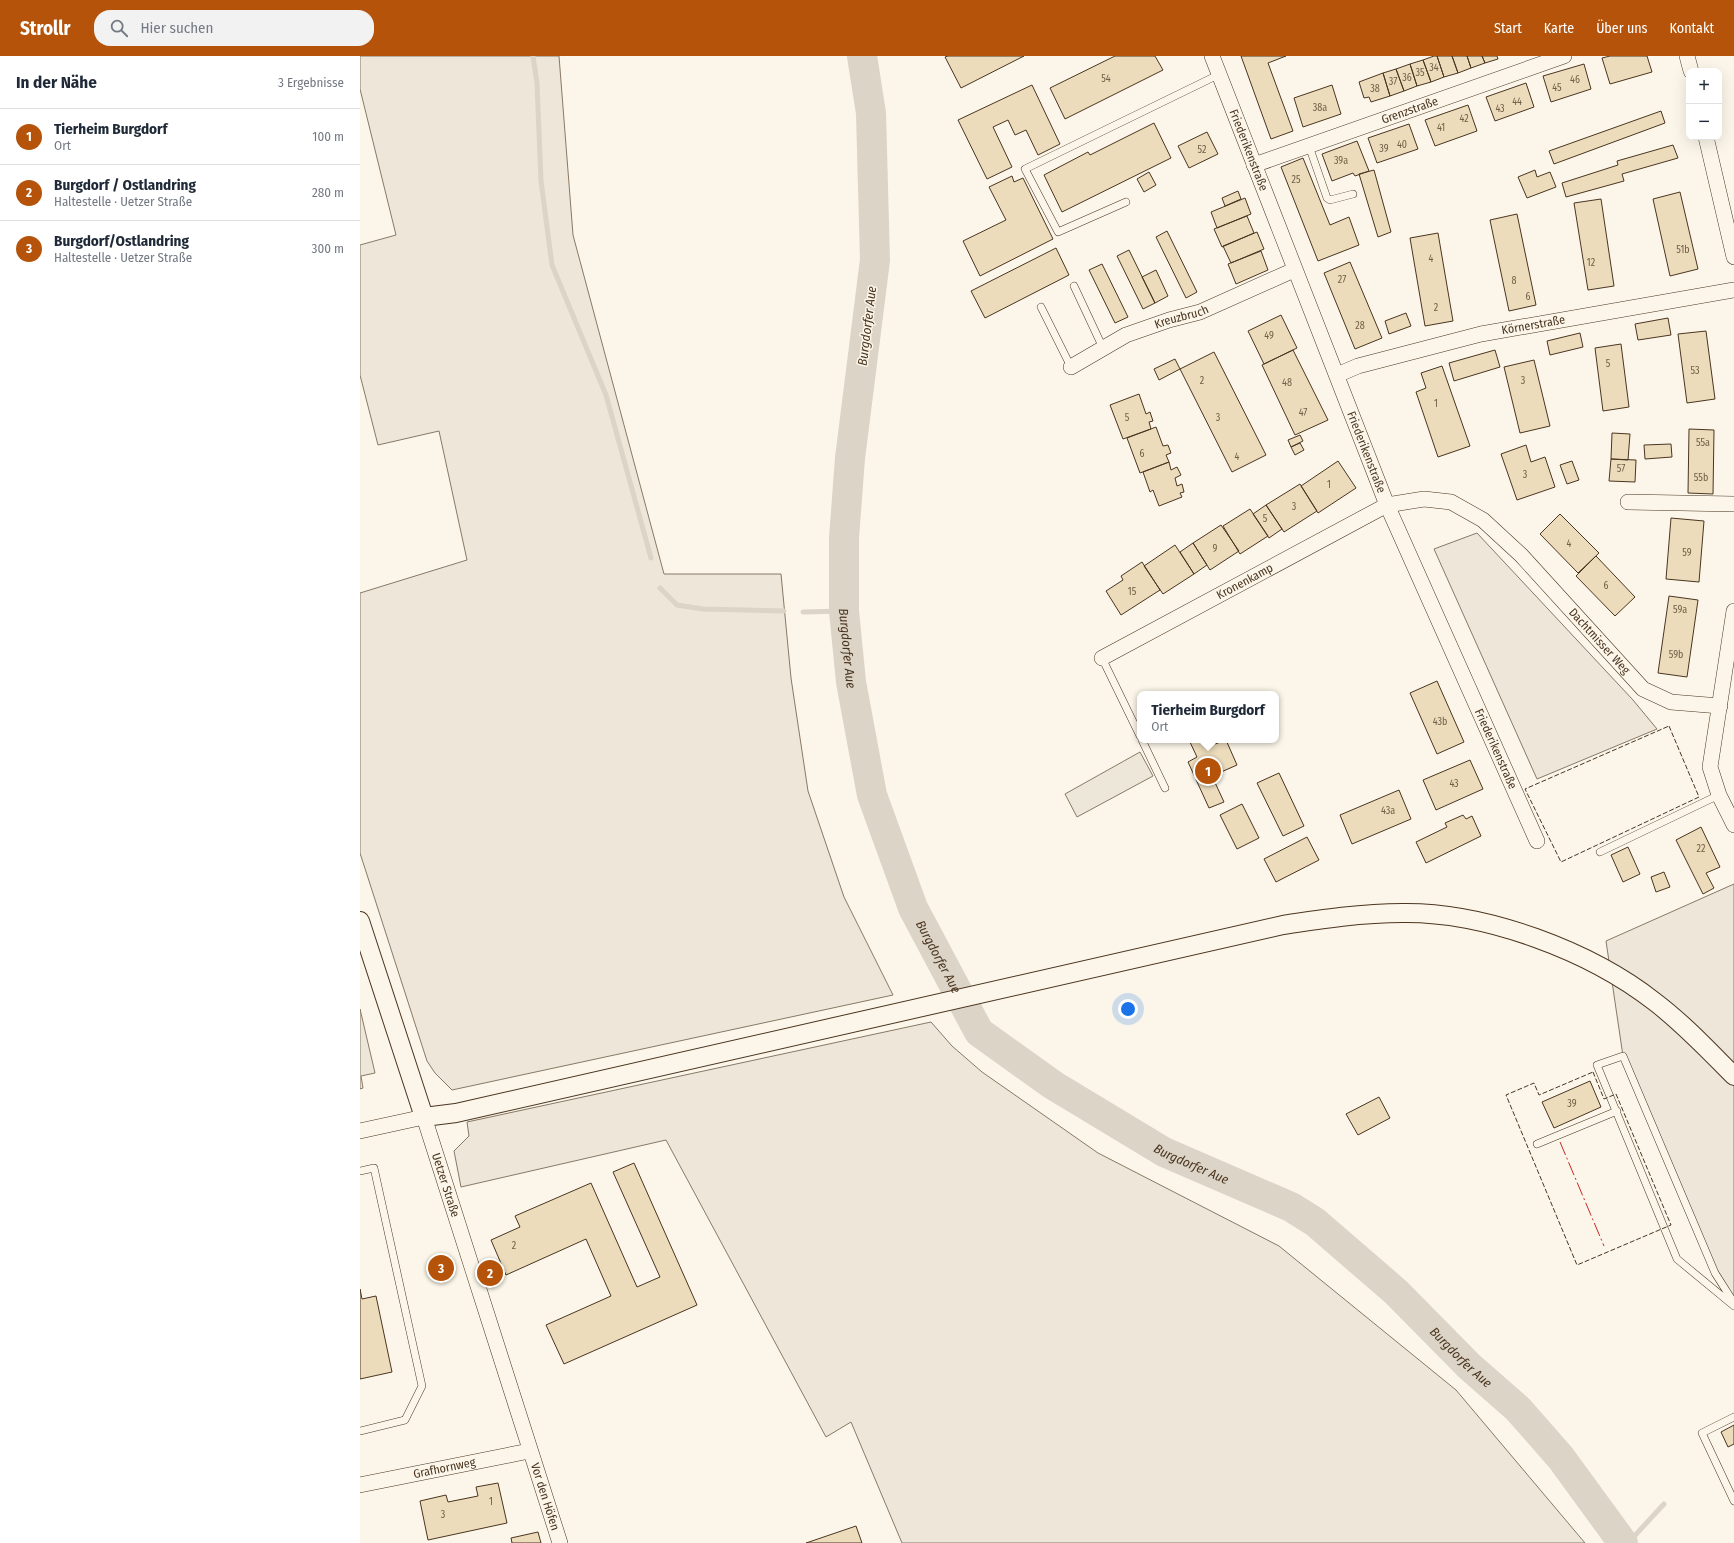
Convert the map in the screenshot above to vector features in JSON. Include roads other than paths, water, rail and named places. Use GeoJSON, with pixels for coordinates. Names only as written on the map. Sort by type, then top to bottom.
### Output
{"type":"FeatureCollection","features":[{"type":"Feature","properties":{"kind":"street","name":"Friederikenstraße"},"geometry":{"type":"LineString","coordinates":[[1212,56],[1294,270],[1337,375],[1387,505],[1537,841]]}},
{"type":"Feature","properties":{"kind":"street","name":"Grenzstraße"},"geometry":{"type":"LineString","coordinates":[[1254,165],[1564,56]]}},
{"type":"Feature","properties":{"kind":"street"},"geometry":{"type":"LineString","coordinates":[[1687,56],[1690,68]]}},
{"type":"Feature","properties":{"kind":"street"},"geometry":{"type":"LineString","coordinates":[[1707,140],[1734,252]]}},
{"type":"Feature","properties":{"kind":"street","name":"Kreuzbruch"},"geometry":{"type":"LineString","coordinates":[[1071,367],[1126,335],[1169,320],[1200,312],[1294,270]]}},
{"type":"Feature","properties":{"kind":"street","name":"Körnerstraße"},"geometry":{"type":"LineString","coordinates":[[1337,375],[1358,366],[1481,334],[1734,290]]}},
{"type":"Feature","properties":{"kind":"street","name":"Dachtmisser Weg"},"geometry":{"type":"LineString","coordinates":[[1387,505],[1424,499],[1451,502],[1483,520],[1521,555],[1643,689],[1671,702],[1720,706]]}},
{"type":"Feature","properties":{"kind":"street"},"geometry":{"type":"LineString","coordinates":[[1628,502],[1734,504]]}},
{"type":"Feature","properties":{"kind":"street","name":"Kronenkamp"},"geometry":{"type":"LineString","coordinates":[[1102,658],[1387,505]]}},
{"type":"Feature","properties":{"kind":"street"},"geometry":{"type":"LineString","coordinates":[[1734,612],[1710,767],[1719,795],[1734,825]]}},
{"type":"Feature","properties":{"kind":"street"},"geometry":{"type":"LineString","coordinates":[[360,1131],[424,1117],[456,1113],[1282,924],[1341,916],[1403,913],[1449,916],[1495,926],[1545,942],[1596,964],[1655,1001],[1695,1036],[1734,1076]]}},
{"type":"Feature","properties":{"kind":"street","name":"Uetzer Straße"},"geometry":{"type":"LineString","coordinates":[[360,921],[424,1117],[529,1450]]}},
{"type":"Feature","properties":{"kind":"street","name":"Grafhornweg"},"geometry":{"type":"LineString","coordinates":[[360,1485],[529,1450]]}},
{"type":"Feature","properties":{"kind":"street","name":"Vor den Höfen"},"geometry":{"type":"LineString","coordinates":[[529,1450],[560,1543]]}},
{"type":"Feature","properties":{"kind":"lane"},"geometry":{"type":"LineString","coordinates":[[1126,202],[1058,232],[1025,169],[1220,74]]}},
{"type":"Feature","properties":{"kind":"lane"},"geometry":{"type":"LineString","coordinates":[[1309,146],[1327,198],[1330,200],[1354,194]]}},
{"type":"Feature","properties":{"kind":"lane"},"geometry":{"type":"LineString","coordinates":[[1074,286],[1103,348]]}},
{"type":"Feature","properties":{"kind":"lane"},"geometry":{"type":"LineString","coordinates":[[1041,307],[1071,367]]}},
{"type":"Feature","properties":{"kind":"lane"},"geometry":{"type":"LineString","coordinates":[[1102,658],[1137,730]]}},
{"type":"Feature","properties":{"kind":"lane"},"geometry":{"type":"LineString","coordinates":[[1143,743],[1165,788]]}},
{"type":"Feature","properties":{"kind":"lane"},"geometry":{"type":"LineString","coordinates":[[1600,852],[1719,795]]}},
{"type":"Feature","properties":{"kind":"lane"},"geometry":{"type":"LineString","coordinates":[[1623,1056],[1715,1273],[1734,1305],[1678,1259],[1597,1065],[1623,1056]]}},
{"type":"Feature","properties":{"kind":"lane"},"geometry":{"type":"LineString","coordinates":[[1537,1144],[1617,1111]]}},
{"type":"Feature","properties":{"kind":"lane"},"geometry":{"type":"LineString","coordinates":[[360,1171],[374,1168],[422,1386],[405,1420],[360,1430]]}},
{"type":"Feature","properties":{"kind":"lane"},"geometry":{"type":"LineString","coordinates":[[1734,1417],[1702,1433],[1734,1501]]}},
{"type":"Feature","properties":{"kind":"waterway"},"geometry":{"type":"LineString","coordinates":[[533,56],[537,83],[541,181],[552,265],[606,395],[651,558]]}},
{"type":"Feature","properties":{"kind":"waterway","name":"Burgdorfer Aue"},"geometry":{"type":"LineString","coordinates":[[862,56],[871,113],[875,260],[850,458],[844,538],[844,611],[851,682],[872,795],[913,908],[979,1032],[1053,1085],[1164,1152],[1291,1207],[1315,1222],[1396,1292],[1469,1366],[1518,1409],[1561,1458],[1623,1543]]}},
{"type":"Feature","properties":{"kind":"waterway"},"geometry":{"type":"LineString","coordinates":[[660,588],[677,605],[703,609],[784,611]]}},
{"type":"Feature","properties":{"kind":"waterway"},"geometry":{"type":"LineString","coordinates":[[803,612],[844,611]]}},
{"type":"Feature","properties":{"kind":"waterway"},"geometry":{"type":"LineString","coordinates":[[1628,1543],[1664,1504]]}},
{"type":"Feature","properties":{"kind":"place","name":"Tierheim Burgdorf"},"geometry":{"type":"Point","coordinates":[1208,771]}},
{"type":"Feature","properties":{"kind":"place","name":"Burgdorf/Ostlandring"},"geometry":{"type":"Point","coordinates":[441,1268]}},
{"type":"Feature","properties":{"kind":"place","name":"Burgdorf / Ostlandring"},"geometry":{"type":"Point","coordinates":[490,1273]}}]}
